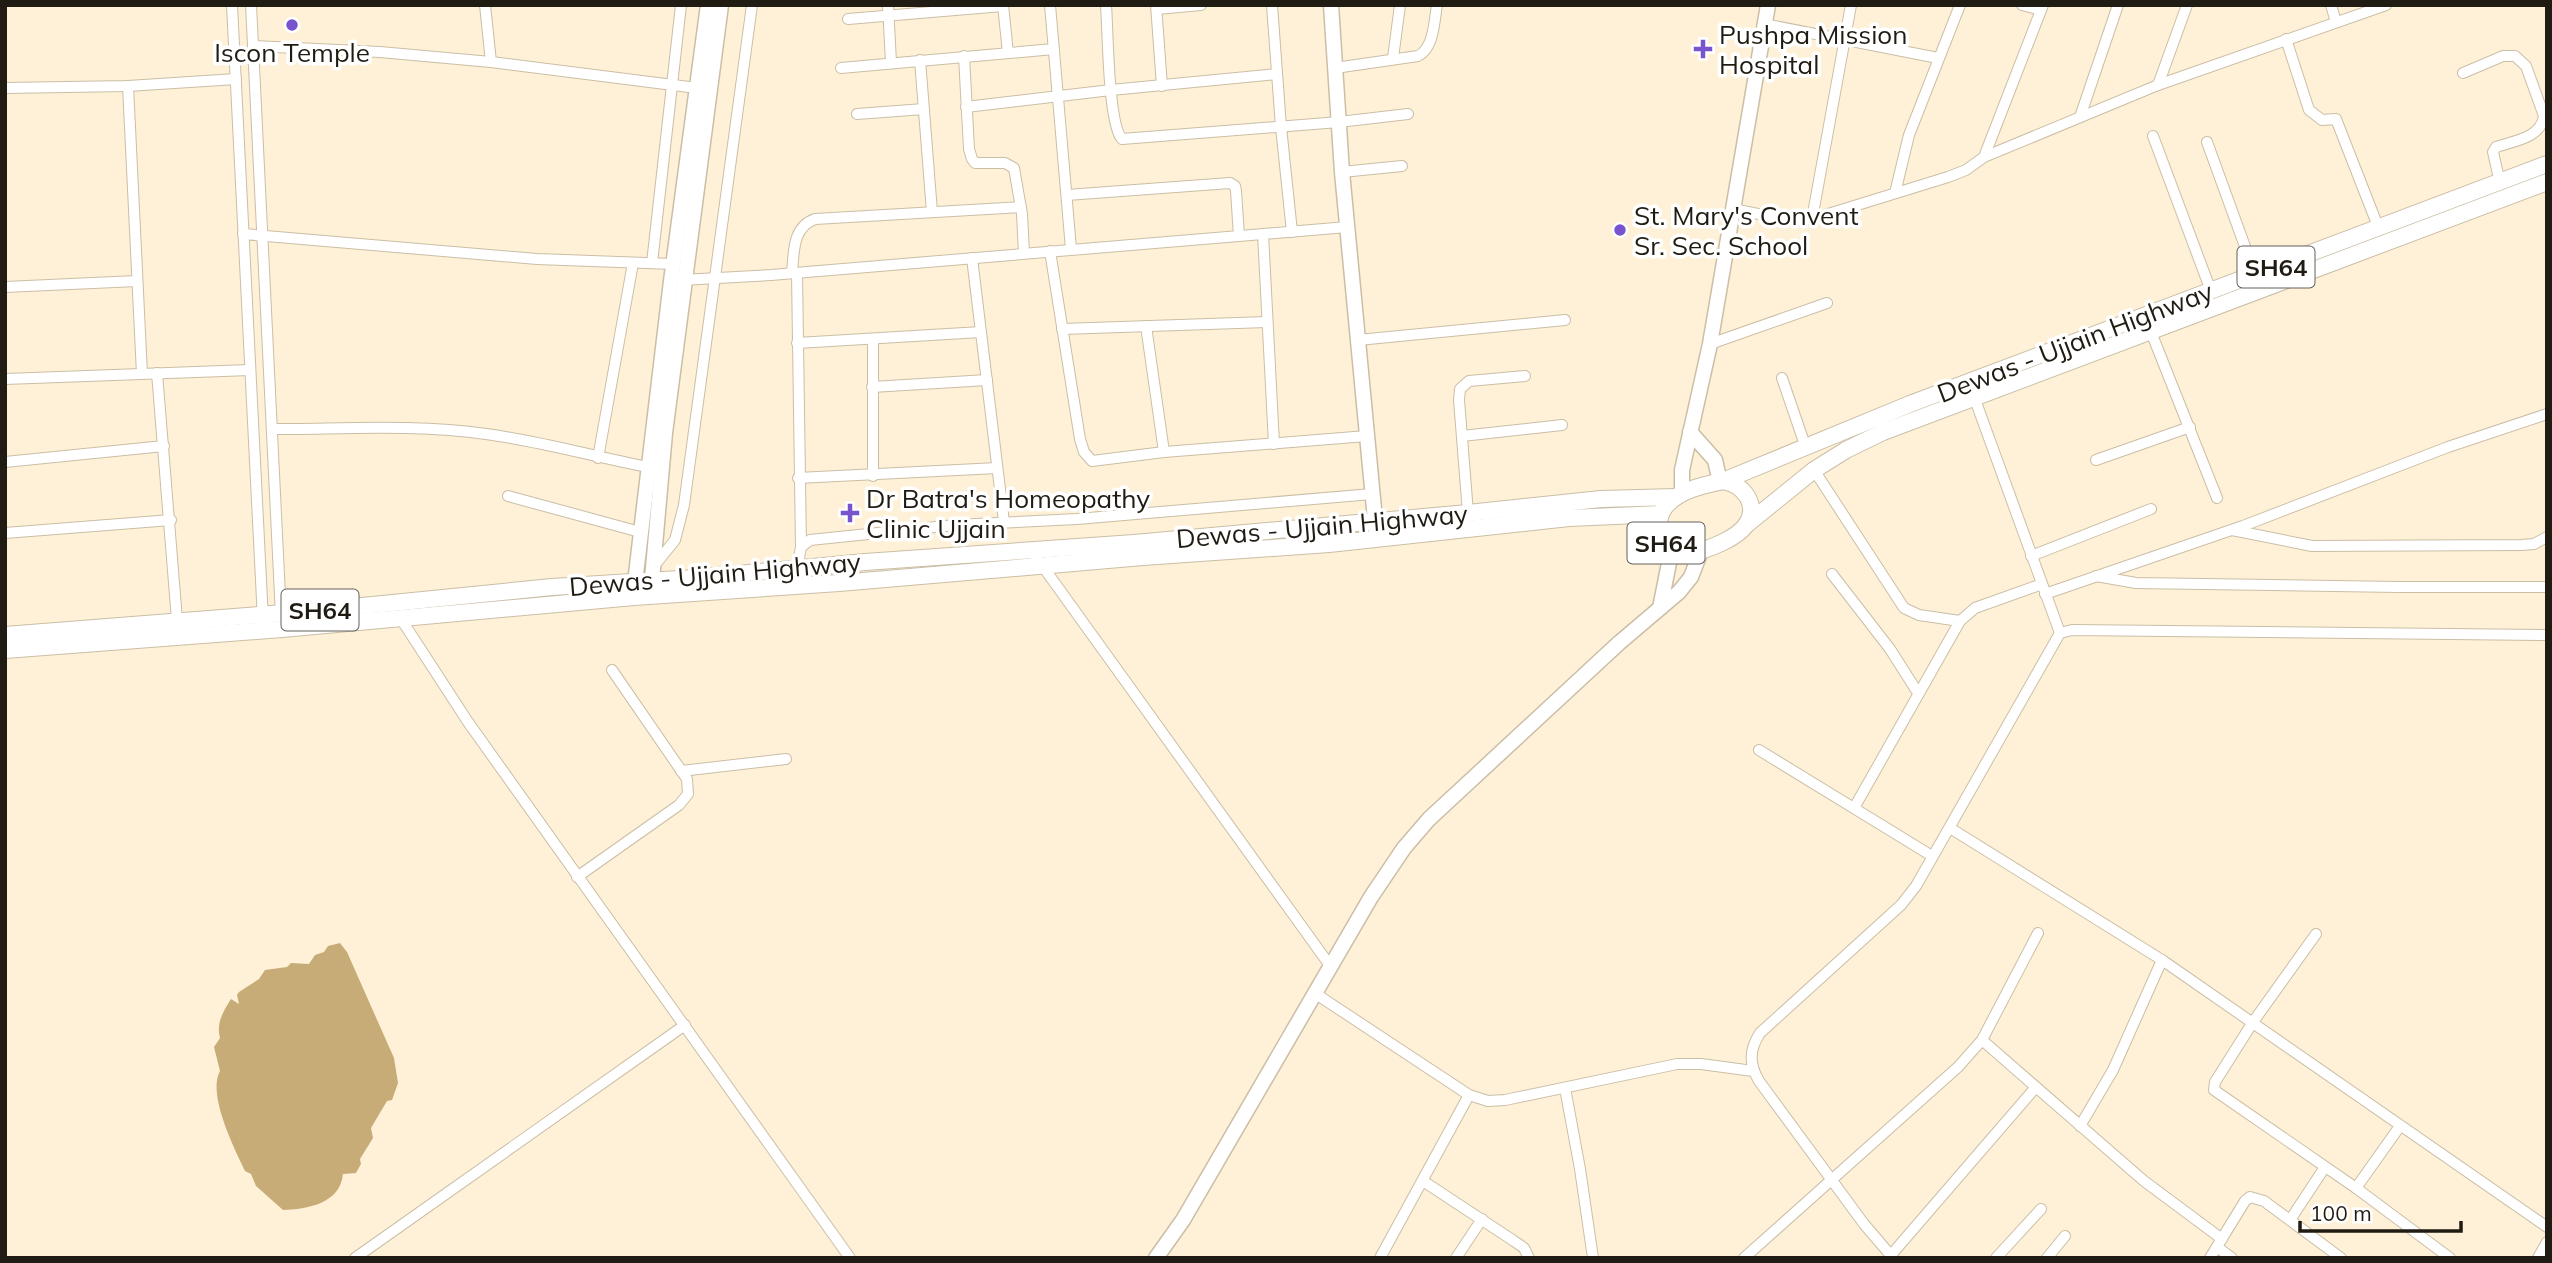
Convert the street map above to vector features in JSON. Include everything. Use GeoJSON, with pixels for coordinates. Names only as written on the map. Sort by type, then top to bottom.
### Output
{"type":"FeatureCollection","features":[{"type":"Feature","properties":{"kind":"main road","name":"Dewas - Ujjain Highway"},"geometry":{"type":"LineString","coordinates":[[1701,551],[1736,534],[1814,470],[1846,450],[1972,391],[2211,291],[2547,164]]}},
{"type":"Feature","properties":{"kind":"main road","name":"Dewas - Ujjain Highway"},"geometry":{"type":"LineString","coordinates":[[5,635],[281,612],[634,589],[652,582],[1468,513],[1601,499],[1679,495],[1721,482],[1856,426],[2151,332],[2547,182]]}},
{"type":"Feature","properties":{"kind":"main road"},"geometry":{"type":"LineString","coordinates":[[1721,482],[1737,485],[1749,499],[1750,517],[1746,525]]}},
{"type":"Feature","properties":{"kind":"main road","name":"SH64"},"geometry":{"type":"LineString","coordinates":[[1679,495],[1661,514],[1661,532],[1672,548],[1690,553],[1701,551]]}},
{"type":"Feature","properties":{"kind":"main road","name":"Dewas - Ujjain Highway"},"geometry":{"type":"LineString","coordinates":[[652,582],[839,583],[1377,538],[1569,518],[1661,514]]}},
{"type":"Feature","properties":{"kind":"main road","name":"Dewas - Ujjain Highway"},"geometry":{"type":"LineString","coordinates":[[5,650],[401,619],[561,595]]}},
{"type":"Feature","properties":{"kind":"street"},"geometry":{"type":"LineString","coordinates":[[232,5],[262,631]]}},
{"type":"Feature","properties":{"kind":"street"},"geometry":{"type":"LineString","coordinates":[[251,5],[282,629]]}},
{"type":"Feature","properties":{"kind":"street"},"geometry":{"type":"LineString","coordinates":[[485,5],[491,62]]}},
{"type":"Feature","properties":{"kind":"street"},"geometry":{"type":"LineString","coordinates":[[652,263],[681,5]]}},
{"type":"Feature","properties":{"kind":"street"},"geometry":{"type":"LineString","coordinates":[[634,589],[639,532],[708,5]]}},
{"type":"Feature","properties":{"kind":"street"},"geometry":{"type":"LineString","coordinates":[[652,582],[665,433],[721,5]]}},
{"type":"Feature","properties":{"kind":"street"},"geometry":{"type":"LineString","coordinates":[[652,582],[675,540],[684,505],[752,5]]}},
{"type":"Feature","properties":{"kind":"street"},"geometry":{"type":"LineString","coordinates":[[1050,5],[1071,249]]}},
{"type":"Feature","properties":{"kind":"street"},"geometry":{"type":"LineString","coordinates":[[1106,5],[1116,129],[1119,135],[1127,140],[1408,114]]}},
{"type":"Feature","properties":{"kind":"street"},"geometry":{"type":"LineString","coordinates":[[1162,86],[1157,7],[1201,5]]}},
{"type":"Feature","properties":{"kind":"street"},"geometry":{"type":"LineString","coordinates":[[1272,5],[1281,127],[1293,232]]}},
{"type":"Feature","properties":{"kind":"street"},"geometry":{"type":"LineString","coordinates":[[1331,5],[1342,172],[1377,538]]}},
{"type":"Feature","properties":{"kind":"street"},"geometry":{"type":"LineString","coordinates":[[1393,58],[1400,5]]}},
{"type":"Feature","properties":{"kind":"street"},"geometry":{"type":"LineString","coordinates":[[1335,68],[1418,56],[1425,52],[1429,46],[1437,5]]}},
{"type":"Feature","properties":{"kind":"street"},"geometry":{"type":"LineString","coordinates":[[1679,495],[1710,344],[1768,5]]}},
{"type":"Feature","properties":{"kind":"street"},"geometry":{"type":"LineString","coordinates":[[1812,219],[1851,5]]}},
{"type":"Feature","properties":{"kind":"street"},"geometry":{"type":"LineString","coordinates":[[1895,193],[1909,135],[1960,5]]}},
{"type":"Feature","properties":{"kind":"street"},"geometry":{"type":"LineString","coordinates":[[1984,157],[2042,7],[2022,5]]}},
{"type":"Feature","properties":{"kind":"street"},"geometry":{"type":"LineString","coordinates":[[2080,117],[2118,5]]}},
{"type":"Feature","properties":{"kind":"street"},"geometry":{"type":"LineString","coordinates":[[2158,85],[2187,5]]}},
{"type":"Feature","properties":{"kind":"street"},"geometry":{"type":"LineString","coordinates":[[2331,5],[2336,22]]}},
{"type":"Feature","properties":{"kind":"street"},"geometry":{"type":"LineString","coordinates":[[1733,209],[1794,221],[1812,219],[1948,177],[1966,170],[1984,157],[2158,85],[2386,5]]}},
{"type":"Feature","properties":{"kind":"street"},"geometry":{"type":"LineString","coordinates":[[848,19],[888,10],[1003,6],[1008,52]]}},
{"type":"Feature","properties":{"kind":"street"},"geometry":{"type":"LineString","coordinates":[[888,10],[891,63]]}},
{"type":"Feature","properties":{"kind":"street"},"geometry":{"type":"LineString","coordinates":[[1765,24],[1938,58]]}},
{"type":"Feature","properties":{"kind":"street"},"geometry":{"type":"LineString","coordinates":[[2286,39],[2309,110],[2322,120],[2336,119],[2379,229]]}},
{"type":"Feature","properties":{"kind":"street"},"geometry":{"type":"LineString","coordinates":[[253,46],[380,52],[491,62],[697,88]]}},
{"type":"Feature","properties":{"kind":"street"},"geometry":{"type":"LineString","coordinates":[[841,68],[1054,49]]}},
{"type":"Feature","properties":{"kind":"street"},"geometry":{"type":"LineString","coordinates":[[964,56],[969,149],[972,159],[975,163],[1010,164],[1016,172],[1024,253]]}},
{"type":"Feature","properties":{"kind":"street"},"geometry":{"type":"LineString","coordinates":[[2463,73],[2503,56],[2515,56],[2526,66],[2544,116],[2543,125],[2537,132],[2496,148],[2493,152],[2500,183]]}},
{"type":"Feature","properties":{"kind":"street"},"geometry":{"type":"LineString","coordinates":[[920,60],[932,212]]}},
{"type":"Feature","properties":{"kind":"street"},"geometry":{"type":"LineString","coordinates":[[966,107],[1277,74]]}},
{"type":"Feature","properties":{"kind":"street"},"geometry":{"type":"LineString","coordinates":[[5,88],[128,86],[236,79]]}},
{"type":"Feature","properties":{"kind":"street"},"geometry":{"type":"LineString","coordinates":[[128,86],[142,374]]}},
{"type":"Feature","properties":{"kind":"street"},"geometry":{"type":"LineString","coordinates":[[858,114],[924,109]]}},
{"type":"Feature","properties":{"kind":"street"},"geometry":{"type":"LineString","coordinates":[[2153,136],[2211,291]]}},
{"type":"Feature","properties":{"kind":"street"},"geometry":{"type":"LineString","coordinates":[[2207,142],[2255,274]]}},
{"type":"Feature","properties":{"kind":"street"},"geometry":{"type":"LineString","coordinates":[[1342,172],[1402,166]]}},
{"type":"Feature","properties":{"kind":"street"},"geometry":{"type":"LineString","coordinates":[[1067,195],[1230,183],[1236,191],[1239,236]]}},
{"type":"Feature","properties":{"kind":"street"},"geometry":{"type":"LineString","coordinates":[[797,569],[800,547],[794,273],[795,242],[798,234],[809,221],[1021,207]]}},
{"type":"Feature","properties":{"kind":"street"},"geometry":{"type":"LineString","coordinates":[[671,281],[1347,227]]}},
{"type":"Feature","properties":{"kind":"street"},"geometry":{"type":"LineString","coordinates":[[243,234],[537,259],[673,264]]}},
{"type":"Feature","properties":{"kind":"street"},"geometry":{"type":"LineString","coordinates":[[1262,234],[1274,443]]}},
{"type":"Feature","properties":{"kind":"street"},"geometry":{"type":"LineString","coordinates":[[1050,251],[1080,439],[1087,458],[1097,462],[1164,452],[1367,436]]}},
{"type":"Feature","properties":{"kind":"street"},"geometry":{"type":"LineString","coordinates":[[972,258],[1004,522]]}},
{"type":"Feature","properties":{"kind":"street"},"geometry":{"type":"LineString","coordinates":[[598,458],[633,262]]}},
{"type":"Feature","properties":{"kind":"street"},"geometry":{"type":"LineString","coordinates":[[5,287],[137,281]]}},
{"type":"Feature","properties":{"kind":"street"},"geometry":{"type":"LineString","coordinates":[[1710,344],[1827,303]]}},
{"type":"Feature","properties":{"kind":"street"},"geometry":{"type":"LineString","coordinates":[[1358,340],[1565,320]]}},
{"type":"Feature","properties":{"kind":"street"},"geometry":{"type":"LineString","coordinates":[[1062,329],[1267,322]]}},
{"type":"Feature","properties":{"kind":"street"},"geometry":{"type":"LineString","coordinates":[[1146,326],[1164,452]]}},
{"type":"Feature","properties":{"kind":"street"},"geometry":{"type":"LineString","coordinates":[[797,343],[981,332]]}},
{"type":"Feature","properties":{"kind":"street"},"geometry":{"type":"LineString","coordinates":[[2151,332],[2217,498]]}},
{"type":"Feature","properties":{"kind":"street"},"geometry":{"type":"LineString","coordinates":[[873,339],[873,476]]}},
{"type":"Feature","properties":{"kind":"street"},"geometry":{"type":"LineString","coordinates":[[5,379],[250,370]]}},
{"type":"Feature","properties":{"kind":"street"},"geometry":{"type":"LineString","coordinates":[[158,373],[177,620]]}},
{"type":"Feature","properties":{"kind":"street"},"geometry":{"type":"LineString","coordinates":[[1468,513],[1458,394],[1468,381],[1525,376]]}},
{"type":"Feature","properties":{"kind":"street"},"geometry":{"type":"LineString","coordinates":[[1782,378],[1806,448]]}},
{"type":"Feature","properties":{"kind":"street"},"geometry":{"type":"LineString","coordinates":[[872,387],[987,380]]}},
{"type":"Feature","properties":{"kind":"street"},"geometry":{"type":"LineString","coordinates":[[1972,391],[2060,633]]}},
{"type":"Feature","properties":{"kind":"street"},"geometry":{"type":"LineString","coordinates":[[1854,808],[1960,621],[1975,608],[2096,576],[2232,530],[2448,447],[2547,414]]}},
{"type":"Feature","properties":{"kind":"street"},"geometry":{"type":"LineString","coordinates":[[1462,436],[1562,425]]}},
{"type":"Feature","properties":{"kind":"street"},"geometry":{"type":"LineString","coordinates":[[2096,460],[2190,427]]}},
{"type":"Feature","properties":{"kind":"street"},"geometry":{"type":"LineString","coordinates":[[273,429],[368,428],[484,433],[648,467]]}},
{"type":"Feature","properties":{"kind":"street"},"geometry":{"type":"LineString","coordinates":[[1690,432],[1715,460],[1721,482]]}},
{"type":"Feature","properties":{"kind":"street"},"geometry":{"type":"LineString","coordinates":[[5,461],[164,446]]}},
{"type":"Feature","properties":{"kind":"street"},"geometry":{"type":"LineString","coordinates":[[798,478],[997,468]]}},
{"type":"Feature","properties":{"kind":"street"},"geometry":{"type":"LineString","coordinates":[[1814,470],[1904,608],[1919,615],[1960,621]]}},
{"type":"Feature","properties":{"kind":"street"},"geometry":{"type":"LineString","coordinates":[[800,547],[810,540],[1004,522],[1077,519],[1372,494]]}},
{"type":"Feature","properties":{"kind":"street"},"geometry":{"type":"LineString","coordinates":[[508,496],[639,532]]}},
{"type":"Feature","properties":{"kind":"street"},"geometry":{"type":"LineString","coordinates":[[2031,556],[2151,509]]}},
{"type":"Feature","properties":{"kind":"street"},"geometry":{"type":"LineString","coordinates":[[5,533],[170,520]]}},
{"type":"Feature","properties":{"kind":"street"},"geometry":{"type":"LineString","coordinates":[[2232,530],[2312,546],[2521,545],[2534,544],[2547,537]]}},
{"type":"Feature","properties":{"kind":"street"},"geometry":{"type":"LineString","coordinates":[[1660,608],[1672,548]]}},
{"type":"Feature","properties":{"kind":"street"},"geometry":{"type":"LineString","coordinates":[[1031,550],[1167,743],[1331,967]]}},
{"type":"Feature","properties":{"kind":"street"},"geometry":{"type":"LineString","coordinates":[[1156,1258],[1183,1220],[1387,873],[1429,819],[1691,578],[1701,551]]}},
{"type":"Feature","properties":{"kind":"street"},"geometry":{"type":"LineString","coordinates":[[1832,574],[1890,649],[1919,693]]}},
{"type":"Feature","properties":{"kind":"street"},"geometry":{"type":"LineString","coordinates":[[2096,576],[2118,581],[2164,583],[2547,587]]}},
{"type":"Feature","properties":{"kind":"street"},"geometry":{"type":"LineString","coordinates":[[401,619],[468,722],[850,1258]]}},
{"type":"Feature","properties":{"kind":"street"},"geometry":{"type":"LineString","coordinates":[[2036,1087],[1892,1256],[1831,1180],[1754,1071],[1751,1061],[1752,1045],[1760,1033],[1901,905],[1916,886],[2060,633],[2071,630],[2547,635]]}},
{"type":"Feature","properties":{"kind":"street"},"geometry":{"type":"LineString","coordinates":[[577,877],[685,800],[689,786],[612,670]]}},
{"type":"Feature","properties":{"kind":"street"},"geometry":{"type":"LineString","coordinates":[[1759,750],[1932,856]]}},
{"type":"Feature","properties":{"kind":"street"},"geometry":{"type":"LineString","coordinates":[[681,771],[786,759]]}},
{"type":"Feature","properties":{"kind":"street"},"geometry":{"type":"LineString","coordinates":[[1950,828],[2162,960],[2547,1227]]}},
{"type":"Feature","properties":{"kind":"street"},"geometry":{"type":"LineString","coordinates":[[1744,1258],[1958,1068],[1982,1040],[2038,933]]}},
{"type":"Feature","properties":{"kind":"street"},"geometry":{"type":"LineString","coordinates":[[2316,934],[2253,1022],[2215,1082],[2214,1090],[2356,1188],[2450,1258]]}},
{"type":"Feature","properties":{"kind":"street"},"geometry":{"type":"LineString","coordinates":[[2080,1126],[2113,1070],[2162,960]]}},
{"type":"Feature","properties":{"kind":"street"},"geometry":{"type":"LineString","coordinates":[[1316,994],[1469,1095],[1489,1101],[1677,1065],[1701,1064],[1754,1071]]}},
{"type":"Feature","properties":{"kind":"street"},"geometry":{"type":"LineString","coordinates":[[355,1258],[685,1026]]}},
{"type":"Feature","properties":{"kind":"street"},"geometry":{"type":"LineString","coordinates":[[1982,1040],[2219,1243],[2232,1258]]}},
{"type":"Feature","properties":{"kind":"street"},"geometry":{"type":"LineString","coordinates":[[1565,1088],[1593,1258]]}},
{"type":"Feature","properties":{"kind":"street"},"geometry":{"type":"LineString","coordinates":[[1380,1258],[1469,1095]]}},
{"type":"Feature","properties":{"kind":"street"},"geometry":{"type":"LineString","coordinates":[[2356,1188],[2400,1126]]}},
{"type":"Feature","properties":{"kind":"street"},"geometry":{"type":"LineString","coordinates":[[2290,1220],[2325,1167]]}},
{"type":"Feature","properties":{"kind":"street"},"geometry":{"type":"LineString","coordinates":[[1423,1181],[1524,1248],[1530,1258]]}},
{"type":"Feature","properties":{"kind":"street"},"geometry":{"type":"LineString","coordinates":[[2210,1258],[2245,1200],[2250,1197],[2264,1201],[2341,1258]]}},
{"type":"Feature","properties":{"kind":"street"},"geometry":{"type":"LineString","coordinates":[[1996,1258],[2041,1209]]}},
{"type":"Feature","properties":{"kind":"street"},"geometry":{"type":"LineString","coordinates":[[1456,1258],[1482,1219]]}},
{"type":"Feature","properties":{"kind":"street"},"geometry":{"type":"LineString","coordinates":[[2047,1258],[2065,1236]]}},
{"type":"Feature","properties":{"kind":"street"},"geometry":{"type":"LineString","coordinates":[[2538,1258],[2547,1242]]}},
{"type":"Feature","properties":{"kind":"shaded area"},"geometry":{"type":"Polygon","coordinates":[[[340,943],[347,952],[394,1058],[398,1083],[392,1100],[387,1101],[371,1128],[373,1138],[360,1159],[361,1164],[356,1173],[343,1174],[336,1192],[321,1203],[283,1210],[256,1186],[251,1174],[245,1171],[229,1135],[219,1107],[217,1081],[220,1071],[214,1047],[220,1038],[219,1027],[225,1008],[231,999],[239,1004],[239,992],[259,979],[265,970],[287,967],[291,963],[309,964],[315,955],[324,952],[328,946],[340,943]]]}},
{"type":"Feature","properties":{"kind":"place","name":"Iscon Temple"},"geometry":{"type":"Point","coordinates":[292,25]}},
{"type":"Feature","properties":{"kind":"place","name":"Pushpa Mission Hospital"},"geometry":{"type":"Point","coordinates":[1703,49]}},
{"type":"Feature","properties":{"kind":"place","name":"St. Mary's Convent Sr. Sec. School"},"geometry":{"type":"Point","coordinates":[1620,230]}},
{"type":"Feature","properties":{"kind":"place","name":"Dr Batra's Homeopathy Clinic Ujjain"},"geometry":{"type":"Point","coordinates":[850,513]}}]}
